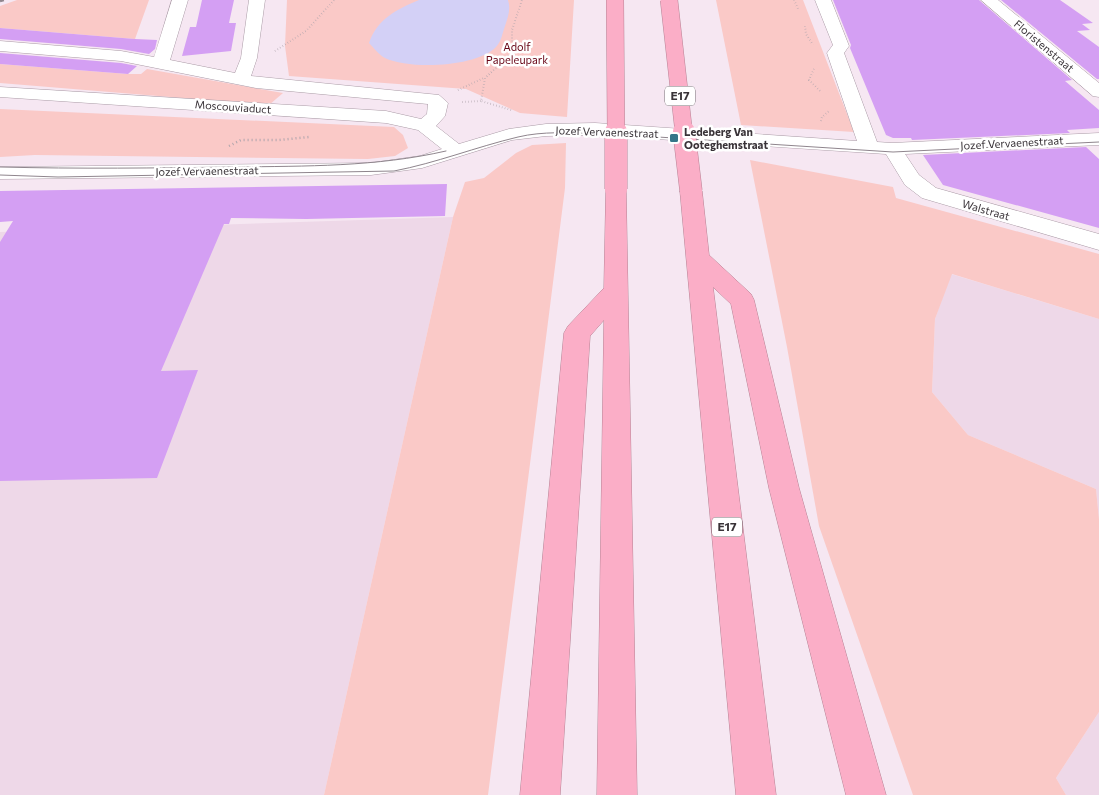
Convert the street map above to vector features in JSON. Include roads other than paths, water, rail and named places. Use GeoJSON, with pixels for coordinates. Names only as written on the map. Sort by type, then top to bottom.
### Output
{"type":"FeatureCollection","features":[{"type":"Feature","properties":{"kind":"highway"},"geometry":{"type":"LineString","coordinates":[[615,0],[618,795]]}},
{"type":"Feature","properties":{"kind":"highway","name":"E17"},"geometry":{"type":"LineString","coordinates":[[669,0],[756,795]]}},
{"type":"Feature","properties":{"kind":"highway"},"geometry":{"type":"LineString","coordinates":[[698,258],[742,300],[784,488],[866,795]]}},
{"type":"Feature","properties":{"kind":"highway"},"geometry":{"type":"LineString","coordinates":[[540,795],[577,333],[617,290]]}},
{"type":"Feature","properties":{"kind":"street"},"geometry":{"type":"LineString","coordinates":[[161,63],[180,0]]}},
{"type":"Feature","properties":{"kind":"street"},"geometry":{"type":"LineString","coordinates":[[241,79],[249,58],[257,0]]}},
{"type":"Feature","properties":{"kind":"street"},"geometry":{"type":"LineString","coordinates":[[823,0],[841,46],[835,53],[869,148]]}},
{"type":"Feature","properties":{"kind":"street","name":"Floristenstraat"},"geometry":{"type":"LineString","coordinates":[[989,0],[1099,92]]}},
{"type":"Feature","properties":{"kind":"street"},"geometry":{"type":"LineString","coordinates":[[0,46],[121,56],[256,83],[433,99],[438,103],[436,116],[425,126]]}},
{"type":"Feature","properties":{"kind":"street","name":"Moscouviaduct"},"geometry":{"type":"LineString","coordinates":[[0,92],[386,117],[425,126],[457,152]]}},
{"type":"Feature","properties":{"kind":"street","name":"Jozef Vervaenestraat"},"geometry":{"type":"LineString","coordinates":[[0,173],[371,169],[422,162],[509,135],[546,130],[595,129],[892,149],[1099,139]]}},
{"type":"Feature","properties":{"kind":"street","name":"Walstraat"},"geometry":{"type":"LineString","coordinates":[[892,149],[912,180],[929,193],[1099,242]]}},
{"type":"Feature","properties":{"kind":"water"},"geometry":{"type":"Polygon","coordinates":[[[419,0],[508,0],[509,13],[500,42],[487,54],[459,62],[426,65],[410,64],[396,62],[383,57],[369,43],[377,27],[396,11],[419,0]]]}},
{"type":"Feature","properties":{"kind":"tram line"},"geometry":{"type":"LineString","coordinates":[[0,175],[58,177],[394,171],[518,137],[556,133],[595,133],[893,152],[1099,142]]}},
{"type":"Feature","properties":{"kind":"tram line"},"geometry":{"type":"LineString","coordinates":[[0,167],[315,166],[367,163],[446,151]]}},
{"type":"Feature","properties":{"kind":"railway"},"geometry":{"type":"LineString","coordinates":[[0,1],[4,0]]}},
{"type":"Feature","properties":{"kind":"place","name":"Ledeberg Van Ooteghemstraat"},"geometry":{"type":"Point","coordinates":[674,138]}},
{"type":"Feature","properties":{"kind":"park label","name":"Adolf Papeleupark"},"geometry":{"type":"Point","coordinates":[517,53]}}]}
